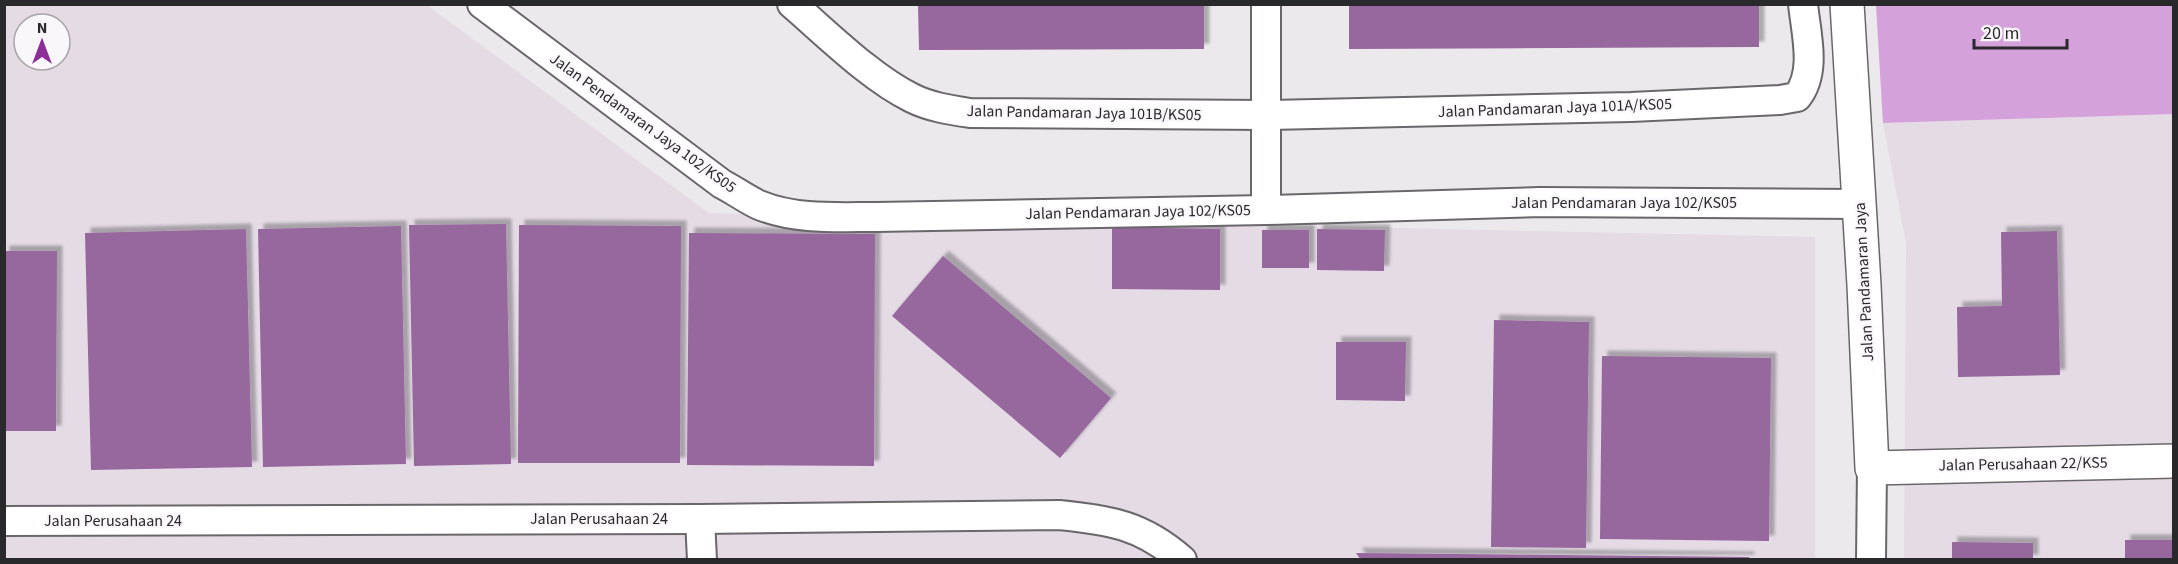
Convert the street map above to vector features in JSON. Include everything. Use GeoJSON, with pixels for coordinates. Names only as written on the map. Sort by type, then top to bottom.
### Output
{"type":"FeatureCollection","features":[{"type":"Feature","properties":{"kind":"street","name":"Jalan Pendamaran Jaya 102/KS05"},"geometry":{"type":"LineString","coordinates":[[483,4],[722,184],[758,205],[787,213],[876,217],[1266,210],[1540,202],[1860,204]]}},
{"type":"Feature","properties":{"kind":"street","name":"Jalan Pandamaran Jaya 101B/KS05"},"geometry":{"type":"LineString","coordinates":[[792,4],[885,83],[913,99],[939,108],[970,113],[1266,115]]}},
{"type":"Feature","properties":{"kind":"street"},"geometry":{"type":"LineString","coordinates":[[1266,4],[1266,210]]}},
{"type":"Feature","properties":{"kind":"street","name":"Jalan Pandamaran Jaya 101A/KS05"},"geometry":{"type":"LineString","coordinates":[[1266,115],[1631,107],[1780,100],[1797,97],[1804,89],[1808,77],[1809,54],[1803,4]]}},
{"type":"Feature","properties":{"kind":"street","name":"Jalan Pandamaran Jaya"},"geometry":{"type":"LineString","coordinates":[[1847,4],[1860,204],[1872,468],[1870,560]]}},
{"type":"Feature","properties":{"kind":"street","name":"Jalan Perusahaan 22/KS5"},"geometry":{"type":"LineString","coordinates":[[1872,468],[2174,461]]}},
{"type":"Feature","properties":{"kind":"street","name":"Jalan Perusahaan 24"},"geometry":{"type":"LineString","coordinates":[[4,521],[700,519],[1059,515],[1100,519],[1140,531],[1162,542],[1182,560]]}},
{"type":"Feature","properties":{"kind":"street"},"geometry":{"type":"LineString","coordinates":[[700,519],[702,560]]}},
{"type":"Feature","properties":{"kind":"shaded area"},"geometry":{"type":"Polygon","coordinates":[[[4,5],[427,5],[709,213],[1815,237],[1815,559],[5,559],[4,5]]]}},
{"type":"Feature","properties":{"kind":"shaded area"},"geometry":{"type":"Polygon","coordinates":[[[1876,5],[2173,5],[2173,114],[1883,123],[1876,5]]]}},
{"type":"Feature","properties":{"kind":"shaded area"},"geometry":{"type":"Polygon","coordinates":[[[2173,114],[2173,559],[1904,559],[1906,243],[1883,123],[2173,114]]]}},
{"type":"Feature","properties":{"kind":"building"},"geometry":{"type":"Polygon","coordinates":[[[918,4],[1204,4],[1204,49],[919,50],[918,4]]]}},
{"type":"Feature","properties":{"kind":"building"},"geometry":{"type":"Polygon","coordinates":[[[1349,4],[1759,4],[1759,47],[1349,49],[1349,4]]]}},
{"type":"Feature","properties":{"kind":"building"},"geometry":{"type":"Polygon","coordinates":[[[506,224],[511,464],[414,466],[409,225],[506,224]]]}},
{"type":"Feature","properties":{"kind":"building"},"geometry":{"type":"Polygon","coordinates":[[[519,225],[681,226],[680,463],[518,463],[519,225]]]}},
{"type":"Feature","properties":{"kind":"building"},"geometry":{"type":"Polygon","coordinates":[[[401,226],[406,464],[263,467],[258,229],[401,226]]]}},
{"type":"Feature","properties":{"kind":"building"},"geometry":{"type":"Polygon","coordinates":[[[1112,227],[1220,229],[1220,290],[1112,289],[1112,227]]]}},
{"type":"Feature","properties":{"kind":"building"},"geometry":{"type":"Polygon","coordinates":[[[246,229],[252,467],[91,470],[85,233],[246,229]]]}},
{"type":"Feature","properties":{"kind":"building"},"geometry":{"type":"Polygon","coordinates":[[[1317,229],[1385,230],[1384,271],[1317,270],[1317,229]]]}},
{"type":"Feature","properties":{"kind":"building"},"geometry":{"type":"Polygon","coordinates":[[[1262,230],[1309,230],[1309,268],[1262,268],[1262,230]]]}},
{"type":"Feature","properties":{"kind":"building"},"geometry":{"type":"Polygon","coordinates":[[[2057,231],[2060,375],[1958,377],[1957,307],[2002,306],[2001,232],[2057,231]]]}},
{"type":"Feature","properties":{"kind":"building"},"geometry":{"type":"Polygon","coordinates":[[[689,233],[875,234],[874,466],[687,465],[689,233]]]}},
{"type":"Feature","properties":{"kind":"building"},"geometry":{"type":"Polygon","coordinates":[[[4,251],[57,251],[56,431],[4,431],[4,251]]]}},
{"type":"Feature","properties":{"kind":"building"},"geometry":{"type":"Polygon","coordinates":[[[943,256],[1111,398],[1060,458],[892,316],[943,256]]]}},
{"type":"Feature","properties":{"kind":"building"},"geometry":{"type":"Polygon","coordinates":[[[1494,320],[1589,322],[1586,548],[1491,547],[1494,320]]]}},
{"type":"Feature","properties":{"kind":"building"},"geometry":{"type":"Polygon","coordinates":[[[1336,342],[1406,342],[1405,401],[1336,400],[1336,342]]]}},
{"type":"Feature","properties":{"kind":"building"},"geometry":{"type":"Polygon","coordinates":[[[1602,356],[1771,358],[1769,541],[1600,539],[1602,356]]]}},
{"type":"Feature","properties":{"kind":"building"},"geometry":{"type":"Polygon","coordinates":[[[2125,540],[2174,540],[2174,560],[2125,560],[2125,540]]]}},
{"type":"Feature","properties":{"kind":"building"},"geometry":{"type":"Polygon","coordinates":[[[1952,542],[2033,543],[2033,560],[1952,560],[1952,542]]]}},
{"type":"Feature","properties":{"kind":"building"},"geometry":{"type":"Polygon","coordinates":[[[1356,553],[1749,557],[1749,560],[1361,560],[1356,553]]]}}]}
